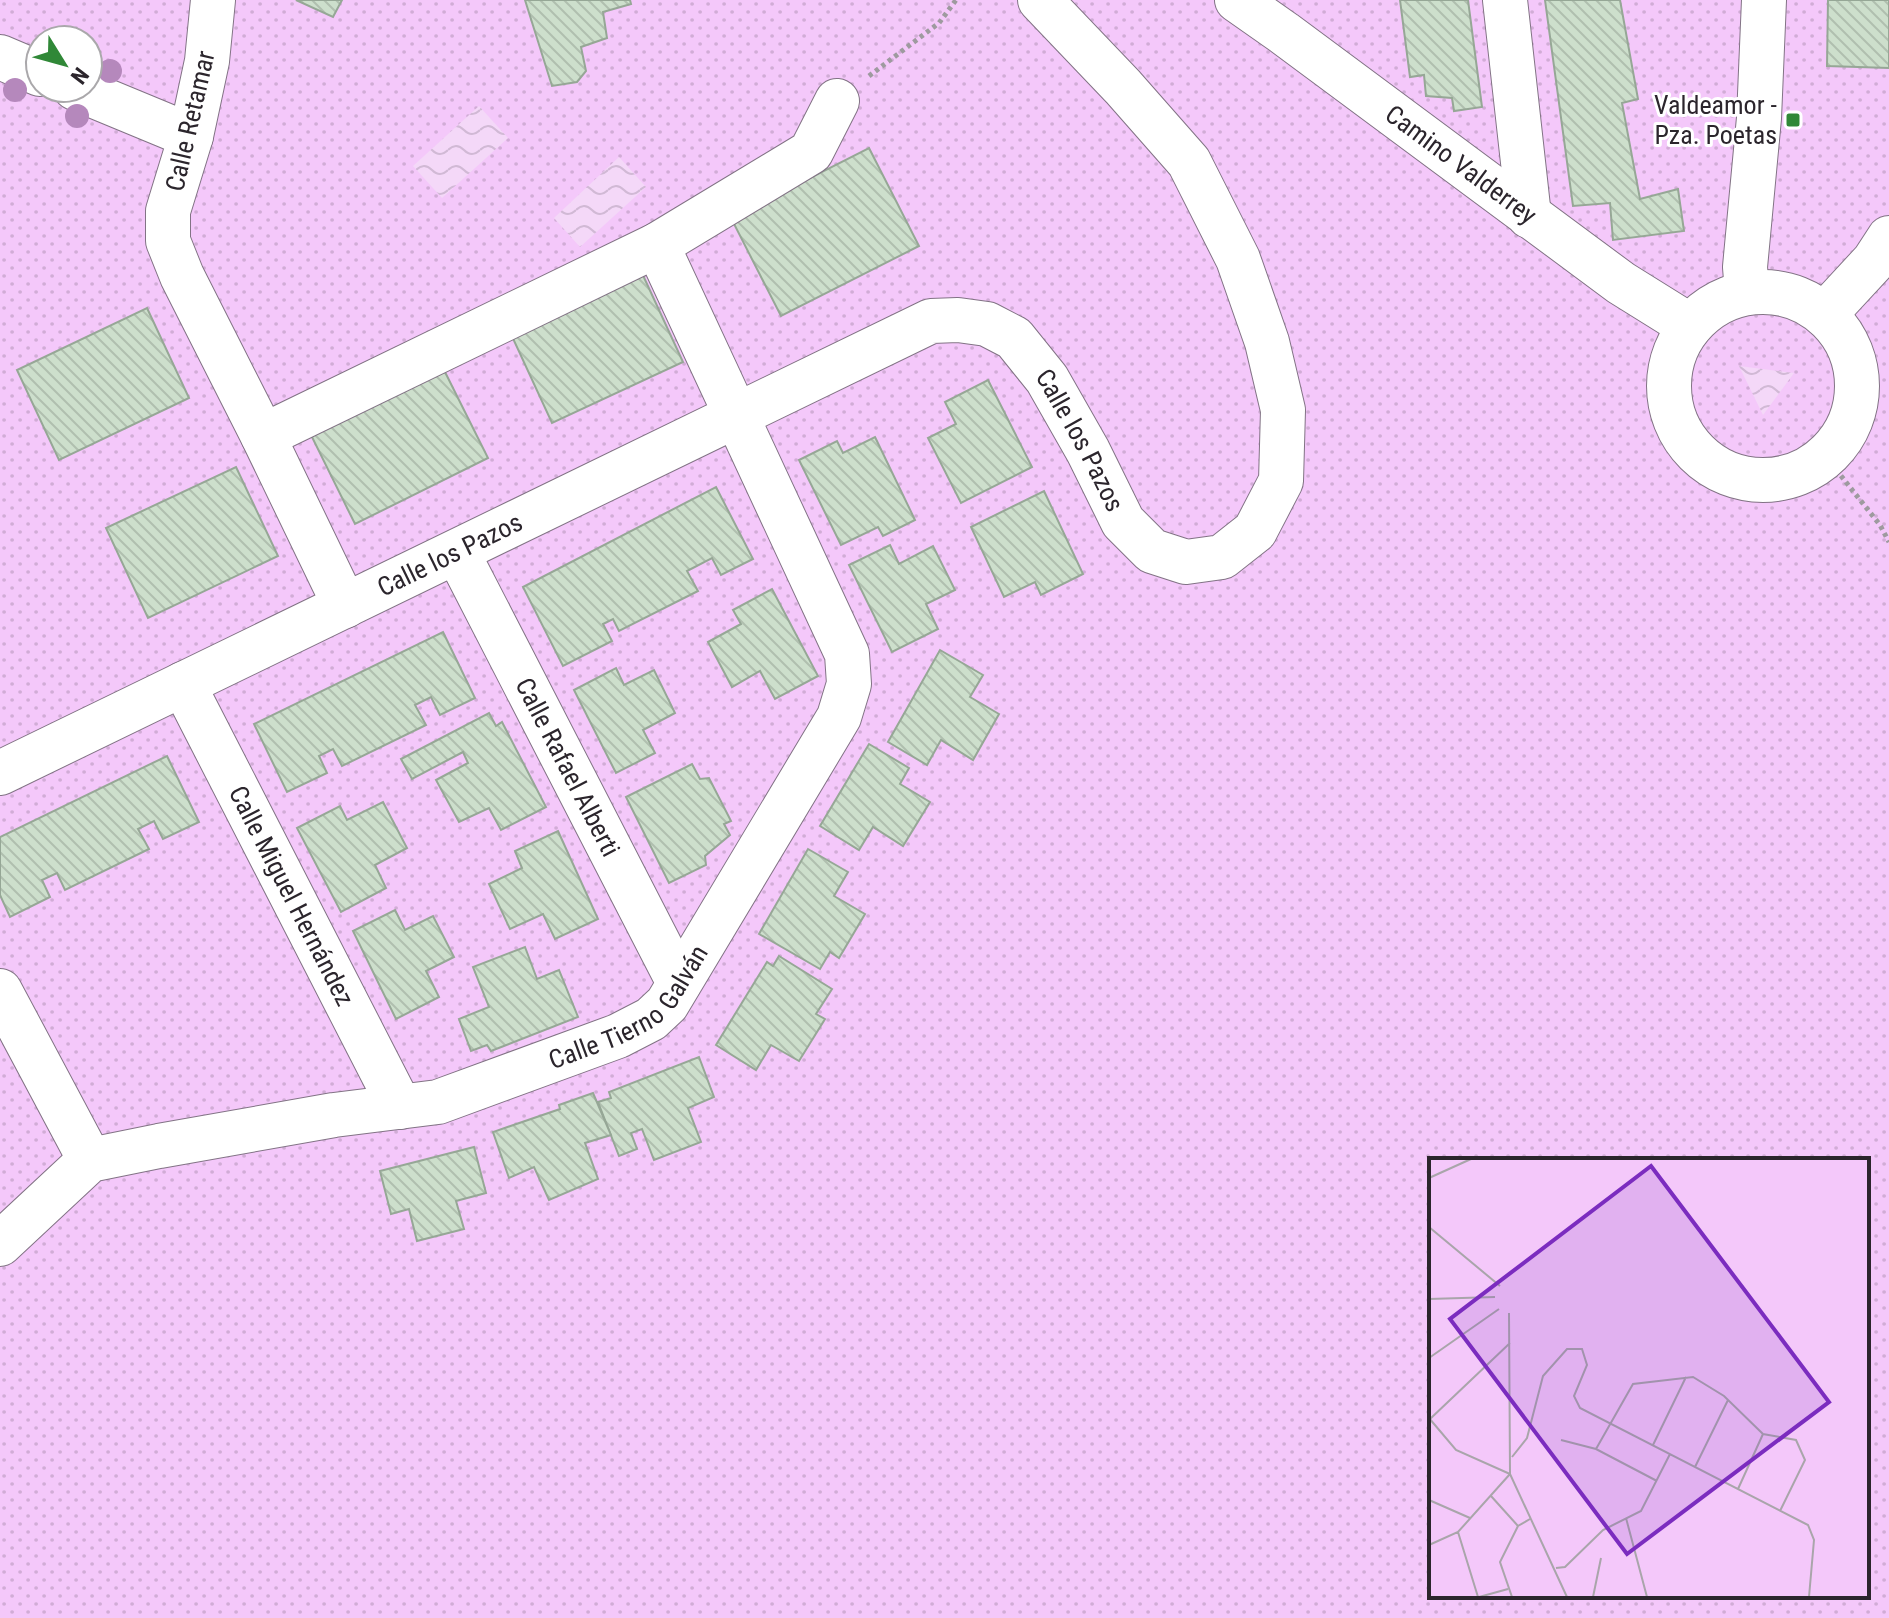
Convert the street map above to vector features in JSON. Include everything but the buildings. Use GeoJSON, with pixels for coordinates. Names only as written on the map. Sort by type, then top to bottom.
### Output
{"type":"FeatureCollection","features":[{"type":"Feature","properties":{"kind":"street","name":"Calle Retamar"},"geometry":{"type":"LineString","coordinates":[[168,241],[168,211],[191,136],[207,61],[213,0]]}},
{"type":"Feature","properties":{"kind":"street","name":"Calle los Pazos"},"geometry":{"type":"LineString","coordinates":[[0,773],[931,321],[958,320],[987,324],[1014,338],[1047,379],[1088,451],[1123,522],[1152,551],[1186,562],[1222,557],[1255,531],[1281,481],[1283,410],[1267,342],[1238,259],[1189,162],[1040,0]]}},
{"type":"Feature","properties":{"kind":"street","name":"Camino Valderrey"},"geometry":{"type":"LineString","coordinates":[[1237,0],[1621,283],[1690,326]]}},
{"type":"Feature","properties":{"kind":"street"},"geometry":{"type":"LineString","coordinates":[[1505,0],[1529,216]]}},
{"type":"Feature","properties":{"kind":"street"},"geometry":{"type":"LineString","coordinates":[[1747,292],[1745,267],[1759,118],[1764,0]]}},
{"type":"Feature","properties":{"kind":"street"},"geometry":{"type":"LineString","coordinates":[[0,57],[24,67]]}},
{"type":"Feature","properties":{"kind":"street"},"geometry":{"type":"LineString","coordinates":[[104,100],[191,136]]}},
{"type":"Feature","properties":{"kind":"street"},"geometry":{"type":"LineString","coordinates":[[263,436],[657,245],[811,152],[837,101]]}},
{"type":"Feature","properties":{"kind":"street"},"geometry":{"type":"LineString","coordinates":[[1825,314],[1874,261],[1889,238]]}},
{"type":"Feature","properties":{"kind":"street","name":"Calle los Pazos"},"geometry":{"type":"LineString","coordinates":[[168,241],[182,276],[345,606]]}},
{"type":"Feature","properties":{"kind":"street","name":"Calle Tierno Galván"},"geometry":{"type":"LineString","coordinates":[[90,1160],[334,1115],[438,1102],[618,1036],[651,1019],[667,1004],[839,717],[849,684],[847,654],[657,245]]}},
{"type":"Feature","properties":{"kind":"street"},"geometry":{"type":"LineString","coordinates":[[1747,292],[1775,292],[1802,299],[1825,314],[1874,379],[1851,424],[1826,457],[1795,476],[1761,481],[1726,474],[1698,455],[1677,426],[1669,392],[1673,357],[1690,326],[1706,311],[1726,299],[1747,292]]}},
{"type":"Feature","properties":{"kind":"street","name":"Calle Rafael Alberti"},"geometry":{"type":"LineString","coordinates":[[457,552],[679,983]]}},
{"type":"Feature","properties":{"kind":"street","name":"Calle Miguel Hernández"},"geometry":{"type":"LineString","coordinates":[[183,684],[400,1107]]}},
{"type":"Feature","properties":{"kind":"street"},"geometry":{"type":"LineString","coordinates":[[0,991],[90,1160],[0,1244]]}},
{"type":"Feature","properties":{"kind":"path"},"geometry":{"type":"LineString","coordinates":[[837,101],[939,23],[956,0]]}},
{"type":"Feature","properties":{"kind":"path"},"geometry":{"type":"LineString","coordinates":[[1826,457],[1880,525],[1889,542]]}},
{"type":"Feature","properties":{"kind":"shaded area"},"geometry":{"type":"Polygon","coordinates":[[[0,0],[1889,0],[1889,1618],[0,1618],[0,0]]]}},
{"type":"Feature","properties":{"kind":"water"},"geometry":{"type":"Polygon","coordinates":[[[479,106],[508,138],[442,198],[413,166],[479,106]]]}},
{"type":"Feature","properties":{"kind":"water"},"geometry":{"type":"Polygon","coordinates":[[[619,157],[646,187],[580,247],[554,218],[619,157]]]}},
{"type":"Feature","properties":{"kind":"water"},"geometry":{"type":"Polygon","coordinates":[[[1739,366],[1794,373],[1763,415],[1739,366]]]}},
{"type":"Feature","properties":{"kind":"place","name":"Valdeamor - Pza. Poetas"},"geometry":{"type":"Point","coordinates":[1793,120]}}]}
